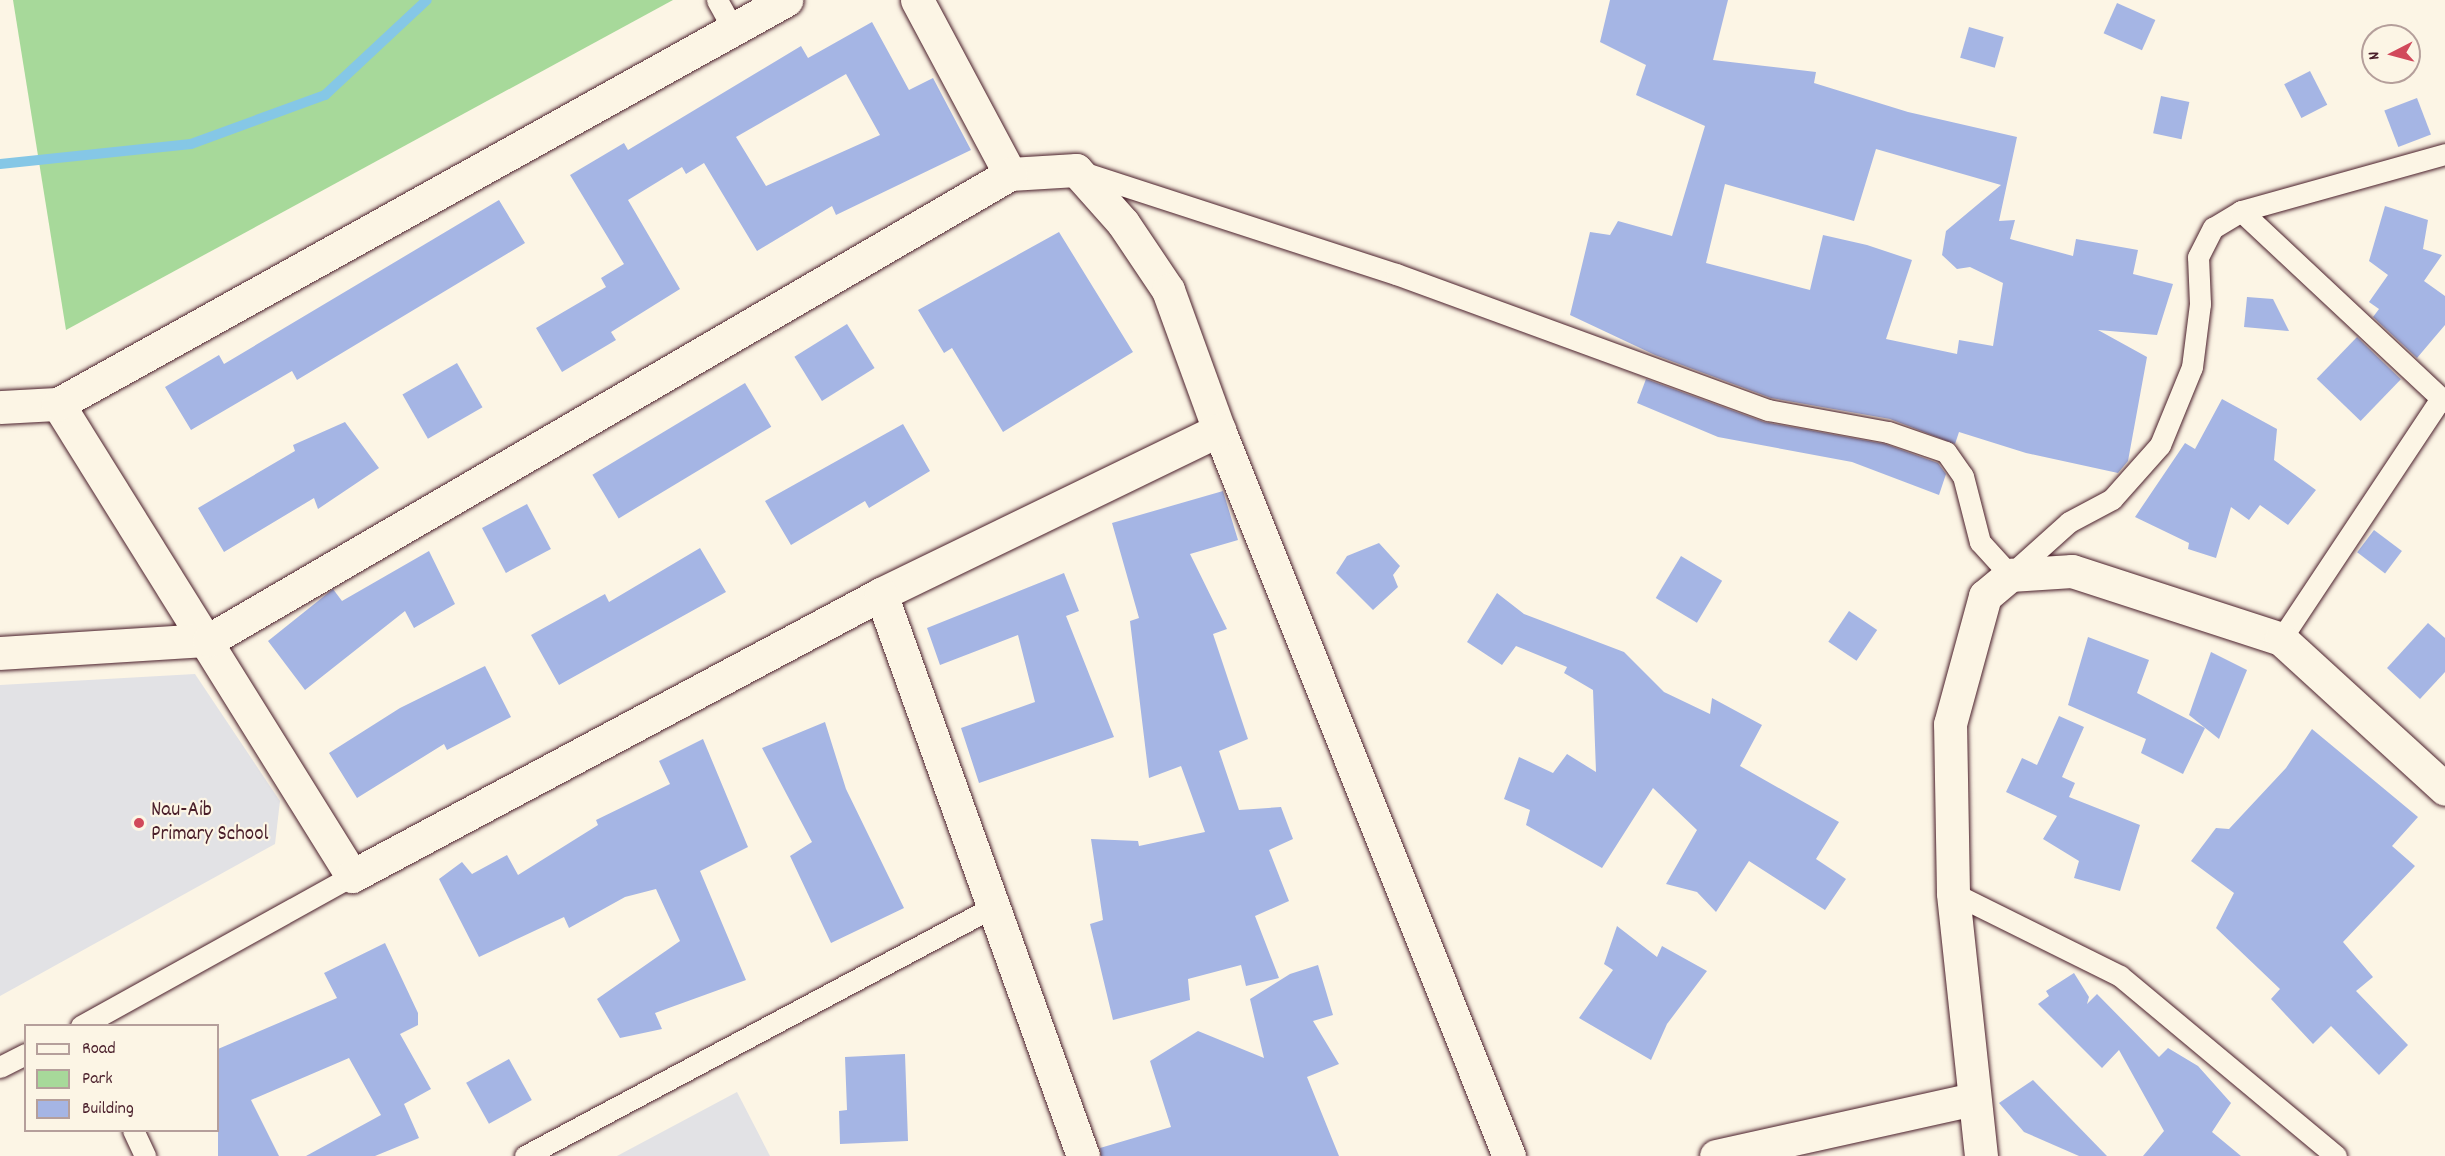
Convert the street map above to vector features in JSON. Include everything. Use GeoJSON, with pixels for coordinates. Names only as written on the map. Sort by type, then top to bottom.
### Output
{"type":"FeatureCollection","features":[{"type":"Feature","properties":{"kind":"street"},"geometry":{"type":"LineString","coordinates":[[0,406],[58,404],[786,0]]}},
{"type":"Feature","properties":{"kind":"street"},"geometry":{"type":"LineString","coordinates":[[918,0],[1010,174]]}},
{"type":"Feature","properties":{"kind":"street"},"geometry":{"type":"LineString","coordinates":[[0,653],[209,640],[1010,174],[1076,170],[1123,223],[1168,290],[1219,430],[1509,1156]]}},
{"type":"Feature","properties":{"kind":"street"},"geometry":{"type":"LineString","coordinates":[[58,404],[209,640],[352,876],[881,594],[1219,430]]}},
{"type":"Feature","properties":{"kind":"street"},"geometry":{"type":"LineString","coordinates":[[1981,1156],[1953,893],[1950,723],[1985,596],[2010,575],[2072,571],[2281,639],[2445,789]]}},
{"type":"Feature","properties":{"kind":"street"},"geometry":{"type":"LineString","coordinates":[[881,594],[1083,1156]]}},
{"type":"Feature","properties":{"kind":"street"},"geometry":{"type":"LineString","coordinates":[[1716,1156],[1974,1099]]}},
{"type":"Feature","properties":{"kind":"lane"},"geometry":{"type":"LineString","coordinates":[[717,0],[733,29]]}},
{"type":"Feature","properties":{"kind":"lane"},"geometry":{"type":"LineString","coordinates":[[1076,170],[1396,274],[1768,410],[1887,432],[1946,452],[1963,476],[1980,542],[2010,575],[2069,522],[2112,499],[2160,445],[2192,367],[2200,304],[2198,257],[2212,228],[2241,211],[2445,154]]}},
{"type":"Feature","properties":{"kind":"lane"},"geometry":{"type":"LineString","coordinates":[[2241,211],[2443,400],[2281,639]]}},
{"type":"Feature","properties":{"kind":"lane"},"geometry":{"type":"LineString","coordinates":[[85,1024],[352,876]]}},
{"type":"Feature","properties":{"kind":"lane"},"geometry":{"type":"LineString","coordinates":[[1953,893],[2120,975],[2336,1156]]}},
{"type":"Feature","properties":{"kind":"lane"},"geometry":{"type":"LineString","coordinates":[[525,1156],[993,908]]}},
{"type":"Feature","properties":{"kind":"lane"},"geometry":{"type":"LineString","coordinates":[[0,1067],[24,1055]]}},
{"type":"Feature","properties":{"kind":"lane"},"geometry":{"type":"LineString","coordinates":[[133,1132],[145,1156]]}},
{"type":"Feature","properties":{"kind":"shaded area","name":"Nau-Aib Primary School"},"geometry":{"type":"Polygon","coordinates":[[[195,674],[280,801],[275,844],[0,996],[0,685],[195,674]]]}},
{"type":"Feature","properties":{"kind":"shaded area"},"geometry":{"type":"Polygon","coordinates":[[[737,1092],[770,1156],[617,1156],[737,1092]]]}},
{"type":"Feature","properties":{"kind":"green space"},"geometry":{"type":"Polygon","coordinates":[[[13,0],[673,0],[66,330],[13,0]]]}},
{"type":"Feature","properties":{"kind":"building"},"geometry":{"type":"Polygon","coordinates":[[[1610,0],[1728,0],[1713,60],[1816,72],[1814,83],[1908,112],[2017,137],[1999,221],[2015,220],[2010,239],[2073,256],[2076,239],[2138,250],[2133,274],[2173,284],[2157,335],[2098,330],[2147,357],[2128,461],[2118,473],[2026,453],[1959,432],[1955,444],[1890,419],[1771,398],[1655,355],[1570,315],[1590,232],[1610,235],[1618,221],[1672,236],[1705,126],[1636,95],[1646,65],[1600,42],[1610,0]],[[1876,149],[1854,221],[1725,184],[1706,263],[1810,290],[1823,235],[1867,245],[1912,260],[1886,339],[1957,354],[1959,340],[1993,346],[2003,283],[1970,267],[1957,269],[1942,255],[1946,231],[2001,185],[1876,149]]]}},
{"type":"Feature","properties":{"kind":"building"},"geometry":{"type":"Polygon","coordinates":[[[2117,3],[2155,20],[2142,50],[2104,33],[2117,3]]]}},
{"type":"Feature","properties":{"kind":"building"},"geometry":{"type":"Polygon","coordinates":[[[872,22],[909,90],[933,78],[971,150],[836,215],[832,206],[757,251],[704,163],[686,174],[682,167],[628,200],[680,289],[611,332],[616,340],[562,372],[536,328],[606,287],[601,278],[624,264],[570,175],[624,143],[628,150],[801,46],[808,58],[872,22]],[[846,74],[736,137],[766,186],[880,135],[846,74]]]}},
{"type":"Feature","properties":{"kind":"building"},"geometry":{"type":"Polygon","coordinates":[[[1969,27],[2004,37],[1995,68],[1960,58],[1969,27]]]}},
{"type":"Feature","properties":{"kind":"building"},"geometry":{"type":"Polygon","coordinates":[[[2310,71],[2327,105],[2301,118],[2284,84],[2310,71]]]}},
{"type":"Feature","properties":{"kind":"building"},"geometry":{"type":"Polygon","coordinates":[[[2161,96],[2189,102],[2181,139],[2153,133],[2161,96]]]}},
{"type":"Feature","properties":{"kind":"building"},"geometry":{"type":"Polygon","coordinates":[[[2417,98],[2431,134],[2398,147],[2384,111],[2417,98]]]}},
{"type":"Feature","properties":{"kind":"building"},"geometry":{"type":"Polygon","coordinates":[[[499,200],[525,243],[297,380],[292,371],[191,430],[165,387],[219,355],[224,364],[499,200]]]}},
{"type":"Feature","properties":{"kind":"building"},"geometry":{"type":"Polygon","coordinates":[[[2385,206],[2428,220],[2423,249],[2442,255],[2424,281],[2445,296],[2445,325],[2417,358],[2373,317],[2379,309],[2369,302],[2388,275],[2369,261],[2385,206]]]}},
{"type":"Feature","properties":{"kind":"building"},"geometry":{"type":"Polygon","coordinates":[[[1059,232],[1133,352],[1003,432],[952,348],[944,353],[918,310],[1059,232]]]}},
{"type":"Feature","properties":{"kind":"building"},"geometry":{"type":"Polygon","coordinates":[[[2247,297],[2273,299],[2289,331],[2244,327],[2247,297]]]}},
{"type":"Feature","properties":{"kind":"building"},"geometry":{"type":"Polygon","coordinates":[[[847,324],[875,368],[822,401],[794,357],[847,324]]]}},
{"type":"Feature","properties":{"kind":"building"},"geometry":{"type":"Polygon","coordinates":[[[2357,337],[2401,379],[2361,421],[2317,379],[2357,337]]]}},
{"type":"Feature","properties":{"kind":"building"},"geometry":{"type":"Polygon","coordinates":[[[457,363],[482,407],[428,439],[402,395],[457,363]]]}},
{"type":"Feature","properties":{"kind":"building"},"geometry":{"type":"Polygon","coordinates":[[[1646,379],[1764,422],[1885,444],[1938,463],[1946,474],[1939,495],[1852,462],[1718,437],[1637,403],[1646,379]]]}},
{"type":"Feature","properties":{"kind":"building"},"geometry":{"type":"Polygon","coordinates":[[[745,383],[771,427],[619,518],[592,475],[745,383]]]}},
{"type":"Feature","properties":{"kind":"building"},"geometry":{"type":"Polygon","coordinates":[[[2222,399],[2277,429],[2274,460],[2316,490],[2288,525],[2260,505],[2249,520],[2231,507],[2216,558],[2188,549],[2189,543],[2135,517],[2185,443],[2195,449],[2222,399]]]}},
{"type":"Feature","properties":{"kind":"building"},"geometry":{"type":"Polygon","coordinates":[[[345,422],[379,468],[318,509],[314,498],[224,552],[198,508],[295,451],[293,445],[345,422]]]}},
{"type":"Feature","properties":{"kind":"building"},"geometry":{"type":"Polygon","coordinates":[[[903,424],[930,471],[869,508],[865,501],[791,545],[765,501],[903,424]]]}},
{"type":"Feature","properties":{"kind":"building"},"geometry":{"type":"Polygon","coordinates":[[[1223,491],[1238,540],[1190,554],[1227,629],[1213,634],[1248,739],[1219,751],[1239,810],[1281,807],[1293,839],[1269,850],[1289,901],[1255,916],[1279,978],[1246,986],[1241,965],[1188,979],[1190,1000],[1113,1020],[1090,924],[1103,920],[1091,839],[1138,841],[1139,846],[1205,832],[1181,766],[1149,778],[1130,621],[1139,618],[1112,523],[1223,491]]]}},
{"type":"Feature","properties":{"kind":"building"},"geometry":{"type":"Polygon","coordinates":[[[527,504],[551,549],[506,573],[482,528],[527,504]]]}},
{"type":"Feature","properties":{"kind":"building"},"geometry":{"type":"Polygon","coordinates":[[[2374,530],[2402,551],[2385,573],[2357,552],[2374,530]]]}},
{"type":"Feature","properties":{"kind":"building"},"geometry":{"type":"Polygon","coordinates":[[[1379,543],[1400,566],[1393,575],[1398,587],[1373,610],[1336,573],[1347,556],[1379,543]]]}},
{"type":"Feature","properties":{"kind":"building"},"geometry":{"type":"Polygon","coordinates":[[[700,548],[726,592],[559,685],[531,635],[605,594],[609,602],[700,548]]]}},
{"type":"Feature","properties":{"kind":"building"},"geometry":{"type":"Polygon","coordinates":[[[429,551],[455,604],[414,628],[405,611],[305,690],[268,641],[333,589],[342,601],[429,551]]]}},
{"type":"Feature","properties":{"kind":"building"},"geometry":{"type":"Polygon","coordinates":[[[1681,556],[1722,581],[1697,623],[1656,598],[1681,556]]]}},
{"type":"Feature","properties":{"kind":"building"},"geometry":{"type":"Polygon","coordinates":[[[1064,573],[1079,611],[1066,616],[1114,737],[979,783],[961,728],[1035,702],[1018,635],[940,665],[927,628],[1064,573]]]}},
{"type":"Feature","properties":{"kind":"building"},"geometry":{"type":"Polygon","coordinates":[[[1497,593],[1524,614],[1624,652],[1664,692],[1710,714],[1712,698],[1762,725],[1740,766],[1839,822],[1816,859],[1846,879],[1825,910],[1749,861],[1716,912],[1697,892],[1666,884],[1697,830],[1653,788],[1602,868],[1526,825],[1530,810],[1504,799],[1519,757],[1553,773],[1567,754],[1596,772],[1593,690],[1564,673],[1567,667],[1516,646],[1502,665],[1467,642],[1497,593]]]}},
{"type":"Feature","properties":{"kind":"building"},"geometry":{"type":"Polygon","coordinates":[[[1849,611],[1877,630],[1856,661],[1828,642],[1849,611]]]}},
{"type":"Feature","properties":{"kind":"building"},"geometry":{"type":"Polygon","coordinates":[[[2428,623],[2445,638],[2445,672],[2420,699],[2387,668],[2428,623]]]}},
{"type":"Feature","properties":{"kind":"building"},"geometry":{"type":"Polygon","coordinates":[[[2088,637],[2149,660],[2137,693],[2205,728],[2183,774],[2141,753],[2146,739],[2068,705],[2088,637]]]}},
{"type":"Feature","properties":{"kind":"building"},"geometry":{"type":"Polygon","coordinates":[[[2211,652],[2247,670],[2219,739],[2189,715],[2211,652]]]}},
{"type":"Feature","properties":{"kind":"building"},"geometry":{"type":"Polygon","coordinates":[[[485,666],[511,717],[447,750],[444,744],[357,798],[329,753],[400,708],[485,666]]]}},
{"type":"Feature","properties":{"kind":"building"},"geometry":{"type":"Polygon","coordinates":[[[2059,716],[2084,727],[2062,777],[2075,783],[2069,797],[2140,825],[2120,891],[2074,878],[2079,861],[2043,839],[2057,816],[2006,792],[2022,758],[2037,765],[2059,716]]]}},
{"type":"Feature","properties":{"kind":"building"},"geometry":{"type":"Polygon","coordinates":[[[825,722],[846,789],[904,908],[831,943],[790,856],[812,842],[762,748],[825,722]]]}},
{"type":"Feature","properties":{"kind":"building"},"geometry":{"type":"Polygon","coordinates":[[[2312,729],[2418,817],[2392,846],[2415,866],[2343,942],[2373,977],[2356,991],[2408,1045],[2379,1075],[2331,1026],[2313,1044],[2271,999],[2280,989],[2216,928],[2234,893],[2191,861],[2216,828],[2229,829],[2286,768],[2312,729]]]}},
{"type":"Feature","properties":{"kind":"building"},"geometry":{"type":"Polygon","coordinates":[[[703,739],[748,847],[700,871],[746,980],[655,1013],[662,1029],[620,1038],[597,999],[680,941],[656,889],[625,897],[569,928],[564,917],[479,957],[439,879],[462,862],[472,874],[507,855],[518,875],[598,825],[596,820],[670,784],[659,761],[703,739]]]}},
{"type":"Feature","properties":{"kind":"building"},"geometry":{"type":"Polygon","coordinates":[[[1617,926],[1657,957],[1662,946],[1707,971],[1667,1024],[1651,1060],[1579,1018],[1613,970],[1604,964],[1617,926]]]}},
{"type":"Feature","properties":{"kind":"building"},"geometry":{"type":"Polygon","coordinates":[[[385,943],[418,1013],[418,1025],[400,1034],[431,1089],[404,1104],[419,1138],[375,1156],[306,1156],[381,1115],[349,1058],[251,1100],[279,1156],[218,1156],[219,1049],[337,998],[324,973],[385,943]]]}},
{"type":"Feature","properties":{"kind":"building"},"geometry":{"type":"Polygon","coordinates":[[[1318,965],[1333,1015],[1313,1021],[1339,1064],[1307,1077],[1339,1156],[1101,1156],[1100,1148],[1171,1127],[1150,1061],[1198,1031],[1264,1058],[1250,999],[1290,974],[1318,965]]]}},
{"type":"Feature","properties":{"kind":"building"},"geometry":{"type":"Polygon","coordinates":[[[2074,973],[2089,997],[2087,1004],[2097,994],[2159,1057],[2168,1048],[2198,1066],[2231,1103],[2212,1132],[2241,1156],[2143,1156],[2164,1131],[2119,1050],[2102,1068],[2038,1004],[2049,996],[2046,991],[2074,973]]]}},
{"type":"Feature","properties":{"kind":"building"},"geometry":{"type":"Polygon","coordinates":[[[905,1054],[908,1141],[840,1144],[839,1111],[847,1110],[845,1057],[905,1054]]]}},
{"type":"Feature","properties":{"kind":"building"},"geometry":{"type":"Polygon","coordinates":[[[509,1059],[532,1100],[489,1124],[466,1083],[509,1059]]]}},
{"type":"Feature","properties":{"kind":"building"},"geometry":{"type":"Polygon","coordinates":[[[2033,1080],[2107,1156],[2079,1156],[2024,1132],[1999,1103],[2033,1080]]]}},
{"type":"Feature","properties":{"kind":"waterway"},"geometry":{"type":"LineString","coordinates":[[0,164],[191,144],[325,95],[427,0]]}},
{"type":"Feature","properties":{"kind":"place","name":"Nau-Aib Primary School"},"geometry":{"type":"Point","coordinates":[139,823]}}]}
